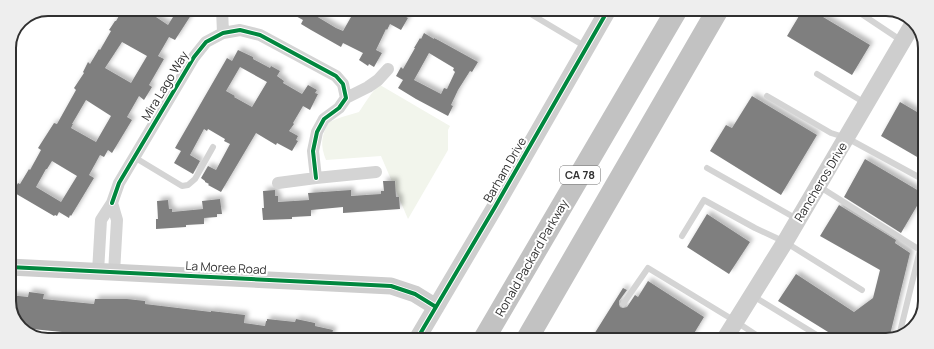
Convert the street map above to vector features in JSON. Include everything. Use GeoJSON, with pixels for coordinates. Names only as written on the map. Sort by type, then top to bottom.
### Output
{"type":"FeatureCollection","features":[{"type":"Feature","properties":{"kind":"highway","name":"Ronald Packard Parkway"},"geometry":{"type":"LineString","coordinates":[[488,333],[673,16]]}},
{"type":"Feature","properties":{"kind":"highway","name":"CA 78"},"geometry":{"type":"LineString","coordinates":[[530,333],[715,16]]}},
{"type":"Feature","properties":{"kind":"street"},"geometry":{"type":"LineString","coordinates":[[222,16],[223,33]]}},
{"type":"Feature","properties":{"kind":"street","name":"Barham Drive"},"geometry":{"type":"LineString","coordinates":[[421,333],[605,16]]}},
{"type":"Feature","properties":{"kind":"street","name":"Rancheros Drive"},"geometry":{"type":"LineString","coordinates":[[728,333],[785,242],[911,28]]}},
{"type":"Feature","properties":{"kind":"street","name":"Mira Lago Way"},"geometry":{"type":"LineString","coordinates":[[106,273],[101,220],[112,203],[119,183],[134,157],[194,57],[206,42],[223,33],[240,30],[260,35],[336,76],[343,84],[346,98]]}},
{"type":"Feature","properties":{"kind":"street"},"geometry":{"type":"LineString","coordinates":[[316,178],[313,151],[317,132],[324,119],[339,108],[346,98],[368,87],[378,80],[388,69]]}},
{"type":"Feature","properties":{"kind":"street"},"geometry":{"type":"LineString","coordinates":[[278,182],[376,172]]}},
{"type":"Feature","properties":{"kind":"street"},"geometry":{"type":"LineString","coordinates":[[106,273],[117,220],[112,203]]}},
{"type":"Feature","properties":{"kind":"street","name":"La Moree Road"},"geometry":{"type":"LineString","coordinates":[[16,267],[391,286],[415,294],[436,307]]}},
{"type":"Feature","properties":{"kind":"lane"},"geometry":{"type":"LineString","coordinates":[[534,16],[586,48]]}},
{"type":"Feature","properties":{"kind":"lane"},"geometry":{"type":"LineString","coordinates":[[864,16],[903,41]]}},
{"type":"Feature","properties":{"kind":"lane"},"geometry":{"type":"LineString","coordinates":[[817,74],[867,104]]}},
{"type":"Feature","properties":{"kind":"lane"},"geometry":{"type":"LineString","coordinates":[[767,96],[831,132],[846,138],[918,177]]}},
{"type":"Feature","properties":{"kind":"lane"},"geometry":{"type":"LineString","coordinates":[[134,157],[182,186],[188,185],[194,179],[213,147]]}},
{"type":"Feature","properties":{"kind":"lane"},"geometry":{"type":"LineString","coordinates":[[707,168],[798,220]]}},
{"type":"Feature","properties":{"kind":"lane"},"geometry":{"type":"LineString","coordinates":[[818,186],[918,249]]}},
{"type":"Feature","properties":{"kind":"lane"},"geometry":{"type":"LineString","coordinates":[[682,236],[704,200],[755,228],[785,242],[862,290]]}},
{"type":"Feature","properties":{"kind":"lane"},"geometry":{"type":"LineString","coordinates":[[901,329],[918,258]]}},
{"type":"Feature","properties":{"kind":"lane"},"geometry":{"type":"LineString","coordinates":[[623,304],[648,268],[754,333]]}},
{"type":"Feature","properties":{"kind":"lane"},"geometry":{"type":"LineString","coordinates":[[752,295],[814,333]]}},
{"type":"Feature","properties":{"kind":"shaded area"},"geometry":{"type":"Polygon","coordinates":[[[380,85],[450,126],[448,130],[448,150],[408,219],[381,156],[326,160],[323,150],[323,136],[329,122],[359,112],[371,94],[380,85]]]}},
{"type":"Feature","properties":{"kind":"building"},"geometry":{"type":"Polygon","coordinates":[[[119,16],[154,16],[168,25],[174,16],[190,16],[175,40],[169,37],[158,56],[164,59],[149,85],[152,87],[144,100],[139,96],[127,117],[132,120],[112,153],[108,150],[104,157],[100,155],[89,175],[94,178],[71,216],[70,215],[69,218],[59,212],[57,216],[54,216],[16,194],[16,187],[18,183],[20,184],[29,169],[30,170],[41,150],[38,148],[54,123],[57,124],[76,90],[74,88],[84,73],[83,72],[88,62],[90,64],[99,49],[100,50],[119,16]],[[122,42],[105,68],[131,83],[147,56],[122,42]],[[86,100],[71,128],[96,142],[111,116],[86,100]],[[52,161],[36,187],[61,202],[77,176],[52,161]]]}},
{"type":"Feature","properties":{"kind":"building"},"geometry":{"type":"Polygon","coordinates":[[[296,16],[316,16],[343,31],[352,16],[404,16],[408,18],[401,30],[390,24],[387,30],[386,29],[376,50],[382,53],[374,67],[369,64],[368,66],[359,60],[363,53],[343,43],[341,47],[301,24],[303,20],[296,16]]]}},
{"type":"Feature","properties":{"kind":"building"},"geometry":{"type":"Polygon","coordinates":[[[799,16],[821,16],[870,45],[852,75],[787,36],[799,16]]]}},
{"type":"Feature","properties":{"kind":"building"},"geometry":{"type":"Polygon","coordinates":[[[424,33],[478,62],[472,72],[470,71],[458,90],[448,116],[398,88],[403,80],[396,76],[401,67],[403,69],[420,38],[421,39],[424,33]],[[429,53],[414,80],[441,94],[444,88],[447,89],[455,72],[453,70],[454,68],[429,53]]]}},
{"type":"Feature","properties":{"kind":"building"},"geometry":{"type":"Polygon","coordinates":[[[238,50],[253,57],[253,59],[270,68],[271,66],[280,71],[277,76],[284,81],[283,83],[302,94],[308,85],[317,90],[315,93],[318,94],[310,110],[303,106],[289,131],[298,136],[296,140],[298,141],[292,151],[277,143],[276,145],[256,133],[221,192],[208,185],[209,184],[201,178],[208,166],[216,170],[230,144],[224,141],[225,139],[208,129],[207,131],[204,129],[190,155],[200,161],[193,174],[174,163],[181,151],[175,148],[227,58],[232,61],[238,50]],[[240,67],[226,91],[252,107],[267,82],[240,67]]]}},
{"type":"Feature","properties":{"kind":"building"},"geometry":{"type":"Polygon","coordinates":[[[752,96],[817,135],[781,195],[710,151],[726,125],[732,128],[752,96]]]}},
{"type":"Feature","properties":{"kind":"building"},"geometry":{"type":"Polygon","coordinates":[[[900,102],[918,112],[918,158],[881,136],[900,102]]]}},
{"type":"Feature","properties":{"kind":"building"},"geometry":{"type":"Polygon","coordinates":[[[865,159],[918,190],[918,204],[901,233],[844,197],[865,159]]]}},
{"type":"Feature","properties":{"kind":"building"},"geometry":{"type":"Polygon","coordinates":[[[383,181],[395,181],[396,197],[399,197],[400,209],[343,213],[343,207],[311,210],[311,216],[292,217],[292,219],[263,220],[263,191],[275,190],[275,196],[278,196],[278,202],[309,200],[308,193],[351,190],[351,196],[381,194],[381,191],[384,191],[383,181]]]}},
{"type":"Feature","properties":{"kind":"building"},"geometry":{"type":"Polygon","coordinates":[[[220,199],[222,214],[217,214],[217,217],[204,218],[204,224],[156,229],[156,219],[158,219],[157,201],[168,200],[169,209],[172,209],[172,212],[203,209],[202,201],[220,199]]]}},
{"type":"Feature","properties":{"kind":"building"},"geometry":{"type":"Polygon","coordinates":[[[839,205],[896,240],[895,243],[910,253],[891,332],[830,333],[778,301],[796,274],[854,312],[873,298],[880,270],[820,236],[839,205]]]}},
{"type":"Feature","properties":{"kind":"building"},"geometry":{"type":"Polygon","coordinates":[[[707,214],[750,242],[729,274],[687,247],[707,214]]]}},
{"type":"Feature","properties":{"kind":"building"},"geometry":{"type":"Polygon","coordinates":[[[648,281],[704,317],[694,333],[595,333],[623,288],[627,290],[619,301],[620,307],[627,307],[635,295],[638,297],[648,281]]]}},
{"type":"Feature","properties":{"kind":"building"},"geometry":{"type":"Polygon","coordinates":[[[29,292],[44,294],[43,299],[94,304],[95,299],[127,299],[145,301],[145,304],[245,315],[244,323],[265,326],[267,319],[295,322],[296,319],[315,323],[315,326],[333,330],[332,333],[72,333],[32,329],[20,317],[16,303],[16,296],[28,297],[29,292]]]}},
{"type":"Feature","properties":{"kind":"cycle path"},"geometry":{"type":"LineString","coordinates":[[421,333],[605,16]]}},
{"type":"Feature","properties":{"kind":"cycle path"},"geometry":{"type":"LineString","coordinates":[[112,203],[119,183],[194,57],[206,42],[223,33],[240,30],[260,35],[336,76],[343,84],[346,98],[339,108],[324,119],[317,132],[313,151],[316,178]]}},
{"type":"Feature","properties":{"kind":"cycle path"},"geometry":{"type":"LineString","coordinates":[[16,267],[391,286],[415,294],[436,307]]}}]}
